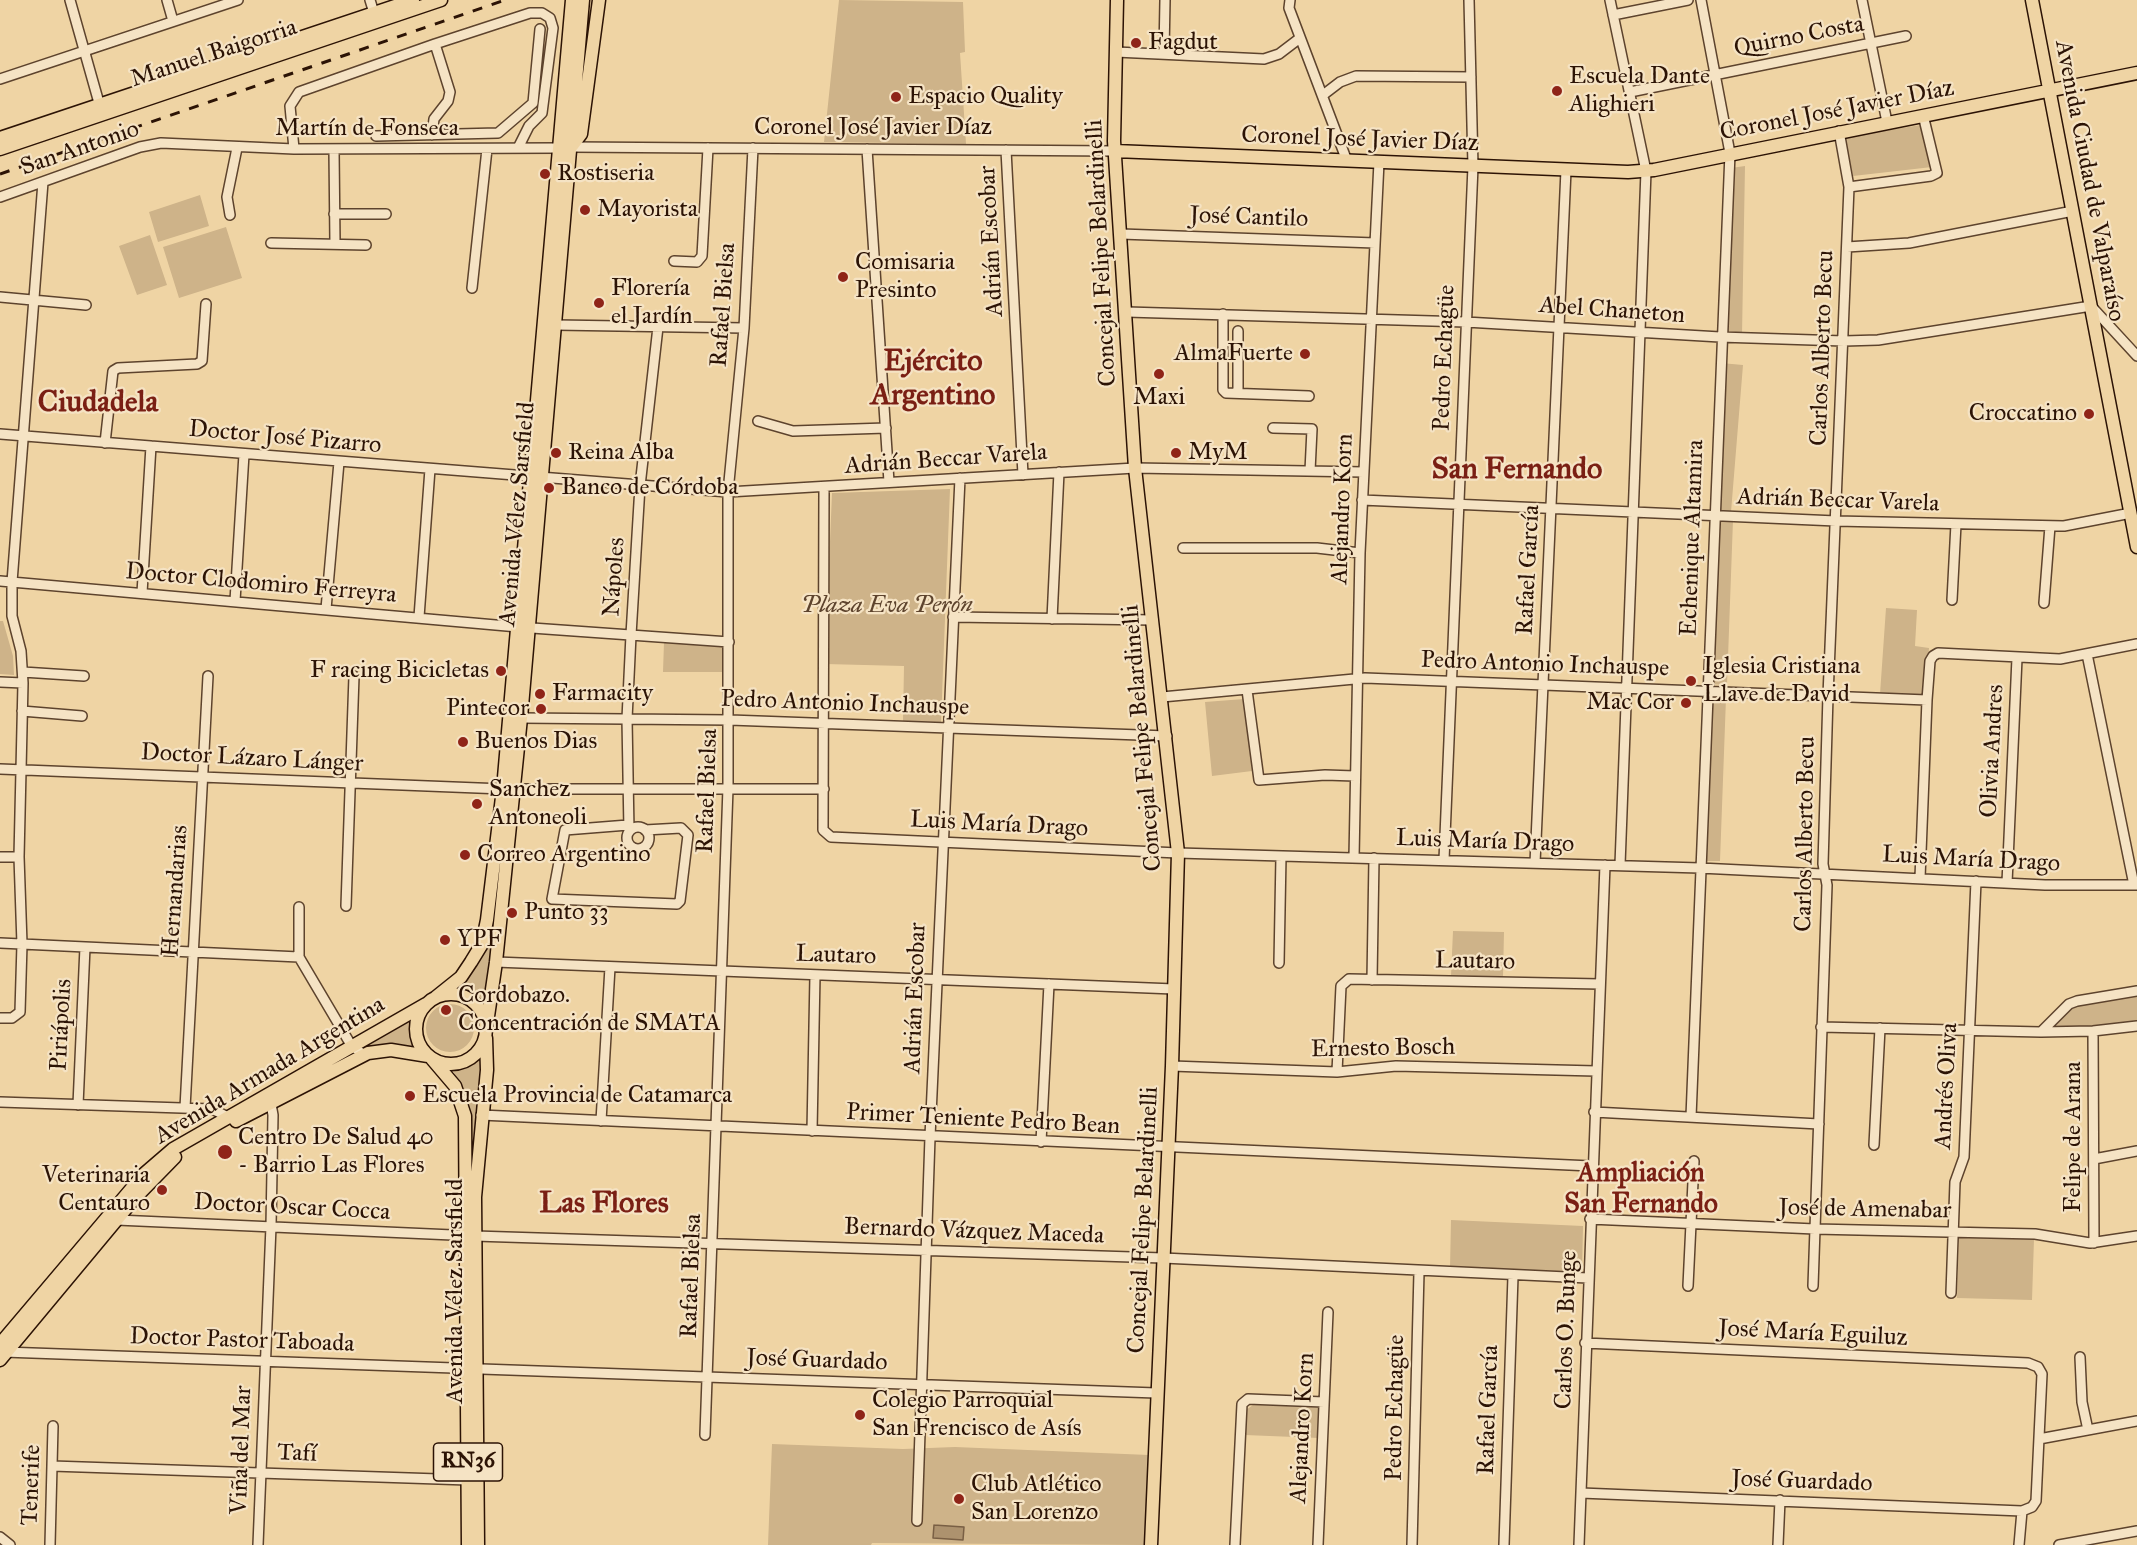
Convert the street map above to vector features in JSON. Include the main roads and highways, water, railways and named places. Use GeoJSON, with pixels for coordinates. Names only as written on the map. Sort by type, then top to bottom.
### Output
{"type":"FeatureCollection","features":[{"type":"Feature","properties":{"kind":"main road","name":"Manuel Baigorria"},"geometry":{"type":"LineString","coordinates":[[0,148],[101,109],[413,0]]}},
{"type":"Feature","properties":{"kind":"main road","name":"Manuel Baigorria"},"geometry":{"type":"LineString","coordinates":[[0,138],[101,109],[441,0]]}},
{"type":"Feature","properties":{"kind":"main road","name":"Avenida Vélez Sarsfield"},"geometry":{"type":"LineString","coordinates":[[536,478],[556,324],[572,0]]}},
{"type":"Feature","properties":{"kind":"main road","name":"Avenida Vélez Sarsfield"},"geometry":{"type":"LineString","coordinates":[[470,1235],[487,1070],[486,1034],[496,962],[565,147],[583,0]]}},
{"type":"Feature","properties":{"kind":"main road"},"geometry":{"type":"LineString","coordinates":[[565,147],[581,134],[599,0]]}},
{"type":"Feature","properties":{"kind":"main road","name":"Concejal Felipe Belardinelli"},"geometry":{"type":"LineString","coordinates":[[1117,0],[1115,151],[1127,312],[1135,468],[1167,736],[1178,853],[1172,1066],[1151,1545]]}},
{"type":"Feature","properties":{"kind":"main road","name":"Avenida Ciudad de Valparaíso"},"geometry":{"type":"LineString","coordinates":[[2032,0],[2137,547]]}},
{"type":"Feature","properties":{"kind":"main road","name":"Coronel José Javier Díaz"},"geometry":{"type":"LineString","coordinates":[[1115,151],[1566,170],[1646,171],[2050,89],[2137,74]]}},
{"type":"Feature","properties":{"kind":"main road","name":"Avenida Vélez Sarsfield"},"geometry":{"type":"LineString","coordinates":[[431,1000],[461,977],[482,944],[521,718],[524,627]]}},
{"type":"Feature","properties":{"kind":"main road","name":"RN36"},"geometry":{"type":"LineString","coordinates":[[430,1057],[421,1048],[416,1032],[418,1016],[431,1000],[452,994],[468,998],[481,1010],[486,1034]]}},
{"type":"Feature","properties":{"kind":"main road","name":"Avenida Armada Argentina"},"geometry":{"type":"LineString","coordinates":[[2,1352],[117,1220],[181,1152],[351,1046],[431,1000]]}},
{"type":"Feature","properties":{"kind":"main road"},"geometry":{"type":"LineString","coordinates":[[430,1057],[446,1064],[461,1063],[474,1056],[486,1034]]}},
{"type":"Feature","properties":{"kind":"main road","name":"Avenida Armada Argentina"},"geometry":{"type":"LineString","coordinates":[[2,1352],[144,1174],[173,1149],[232,1119],[271,1104],[364,1055],[391,1050],[430,1057]]}},
{"type":"Feature","properties":{"kind":"main road","name":"Avenida Vélez Sarsfield"},"geometry":{"type":"LineString","coordinates":[[430,1057],[455,1086],[464,1110],[470,1235],[478,1545]]}},
{"type":"Feature","properties":{"kind":"main road","name":"Avenida Vélez Sarsfield"},"geometry":{"type":"LineString","coordinates":[[468,1545],[472,1369]]}},
{"type":"Feature","properties":{"kind":"railway"},"geometry":{"type":"LineString","coordinates":[[0,174],[505,0]]}},
{"type":"Feature","properties":{"kind":"place","name":"Fagdut"},"geometry":{"type":"Point","coordinates":[1136,43]}},
{"type":"Feature","properties":{"kind":"place","name":"Escuela Dante Alighieri"},"geometry":{"type":"Point","coordinates":[1557,91]}},
{"type":"Feature","properties":{"kind":"place","name":"Espacio Quality"},"geometry":{"type":"Point","coordinates":[896,97]}},
{"type":"Feature","properties":{"kind":"place","name":"Rostiseria"},"geometry":{"type":"Point","coordinates":[545,174]}},
{"type":"Feature","properties":{"kind":"place","name":"Mayorista"},"geometry":{"type":"Point","coordinates":[585,210]}},
{"type":"Feature","properties":{"kind":"place","name":"Comisaria Presinto"},"geometry":{"type":"Point","coordinates":[843,277]}},
{"type":"Feature","properties":{"kind":"place","name":"Florería el Jardín"},"geometry":{"type":"Point","coordinates":[599,303]}},
{"type":"Feature","properties":{"kind":"place","name":"AlmaFuerte"},"geometry":{"type":"Point","coordinates":[1305,354]}},
{"type":"Feature","properties":{"kind":"place","name":"Maxi"},"geometry":{"type":"Point","coordinates":[1159,374]}},
{"type":"Feature","properties":{"kind":"place","name":"Croccatino"},"geometry":{"type":"Point","coordinates":[2089,414]}},
{"type":"Feature","properties":{"kind":"place","name":"Reina Alba"},"geometry":{"type":"Point","coordinates":[556,453]}},
{"type":"Feature","properties":{"kind":"place","name":"MyM"},"geometry":{"type":"Point","coordinates":[1176,453]}},
{"type":"Feature","properties":{"kind":"place","name":"Banco de Córdoba"},"geometry":{"type":"Point","coordinates":[549,488]}},
{"type":"Feature","properties":{"kind":"place","name":"F racing Bicicletas"},"geometry":{"type":"Point","coordinates":[501,671]}},
{"type":"Feature","properties":{"kind":"place","name":"Iglesia Cristiana Llave de David"},"geometry":{"type":"Point","coordinates":[1691,681]}},
{"type":"Feature","properties":{"kind":"place","name":"Farmacity"},"geometry":{"type":"Point","coordinates":[540,694]}},
{"type":"Feature","properties":{"kind":"place","name":"Mac Cor"},"geometry":{"type":"Point","coordinates":[1686,703]}},
{"type":"Feature","properties":{"kind":"place","name":"Pintecor"},"geometry":{"type":"Point","coordinates":[541,709]}},
{"type":"Feature","properties":{"kind":"place","name":"Buenos Dias"},"geometry":{"type":"Point","coordinates":[463,742]}},
{"type":"Feature","properties":{"kind":"place","name":"Sanchez Antoneoli"},"geometry":{"type":"Point","coordinates":[477,804]}},
{"type":"Feature","properties":{"kind":"place","name":"Correo Argentino"},"geometry":{"type":"Point","coordinates":[465,855]}},
{"type":"Feature","properties":{"kind":"place","name":"Punto 33"},"geometry":{"type":"Point","coordinates":[512,913]}},
{"type":"Feature","properties":{"kind":"place","name":"YPF"},"geometry":{"type":"Point","coordinates":[445,940]}},
{"type":"Feature","properties":{"kind":"place","name":"Cordobazo. Concentración de SMATA"},"geometry":{"type":"Point","coordinates":[446,1010]}},
{"type":"Feature","properties":{"kind":"place","name":"Escuela Provincia de Catamarca"},"geometry":{"type":"Point","coordinates":[410,1096]}},
{"type":"Feature","properties":{"kind":"place","name":"Centro De Salud 40 - Barrio Las Flores"},"geometry":{"type":"Point","coordinates":[225,1152]}},
{"type":"Feature","properties":{"kind":"place","name":"Veterinaria Centauro"},"geometry":{"type":"Point","coordinates":[162,1190]}},
{"type":"Feature","properties":{"kind":"place","name":"Colegio Parroquial San Frencisco de Asís"},"geometry":{"type":"Point","coordinates":[860,1415]}},
{"type":"Feature","properties":{"kind":"place","name":"Club Atlético San Lorenzo"},"geometry":{"type":"Point","coordinates":[959,1499]}},
{"type":"Feature","properties":{"kind":"district","name":"Ejército Argentino"},"geometry":{"type":"Point","coordinates":[933,380]}},
{"type":"Feature","properties":{"kind":"district","name":"Ciudadela"},"geometry":{"type":"Point","coordinates":[98,404]}},
{"type":"Feature","properties":{"kind":"district","name":"San Fernando"},"geometry":{"type":"Point","coordinates":[1517,471]}},
{"type":"Feature","properties":{"kind":"district","name":"Ampliación San Fernando"},"geometry":{"type":"Point","coordinates":[1641,1190]}},
{"type":"Feature","properties":{"kind":"district","name":"Las Flores"},"geometry":{"type":"Point","coordinates":[604,1205]}},
{"type":"Feature","properties":{"kind":"park label","name":"Plaza Eva Perón"},"geometry":{"type":"Point","coordinates":[887,606]}}]}
